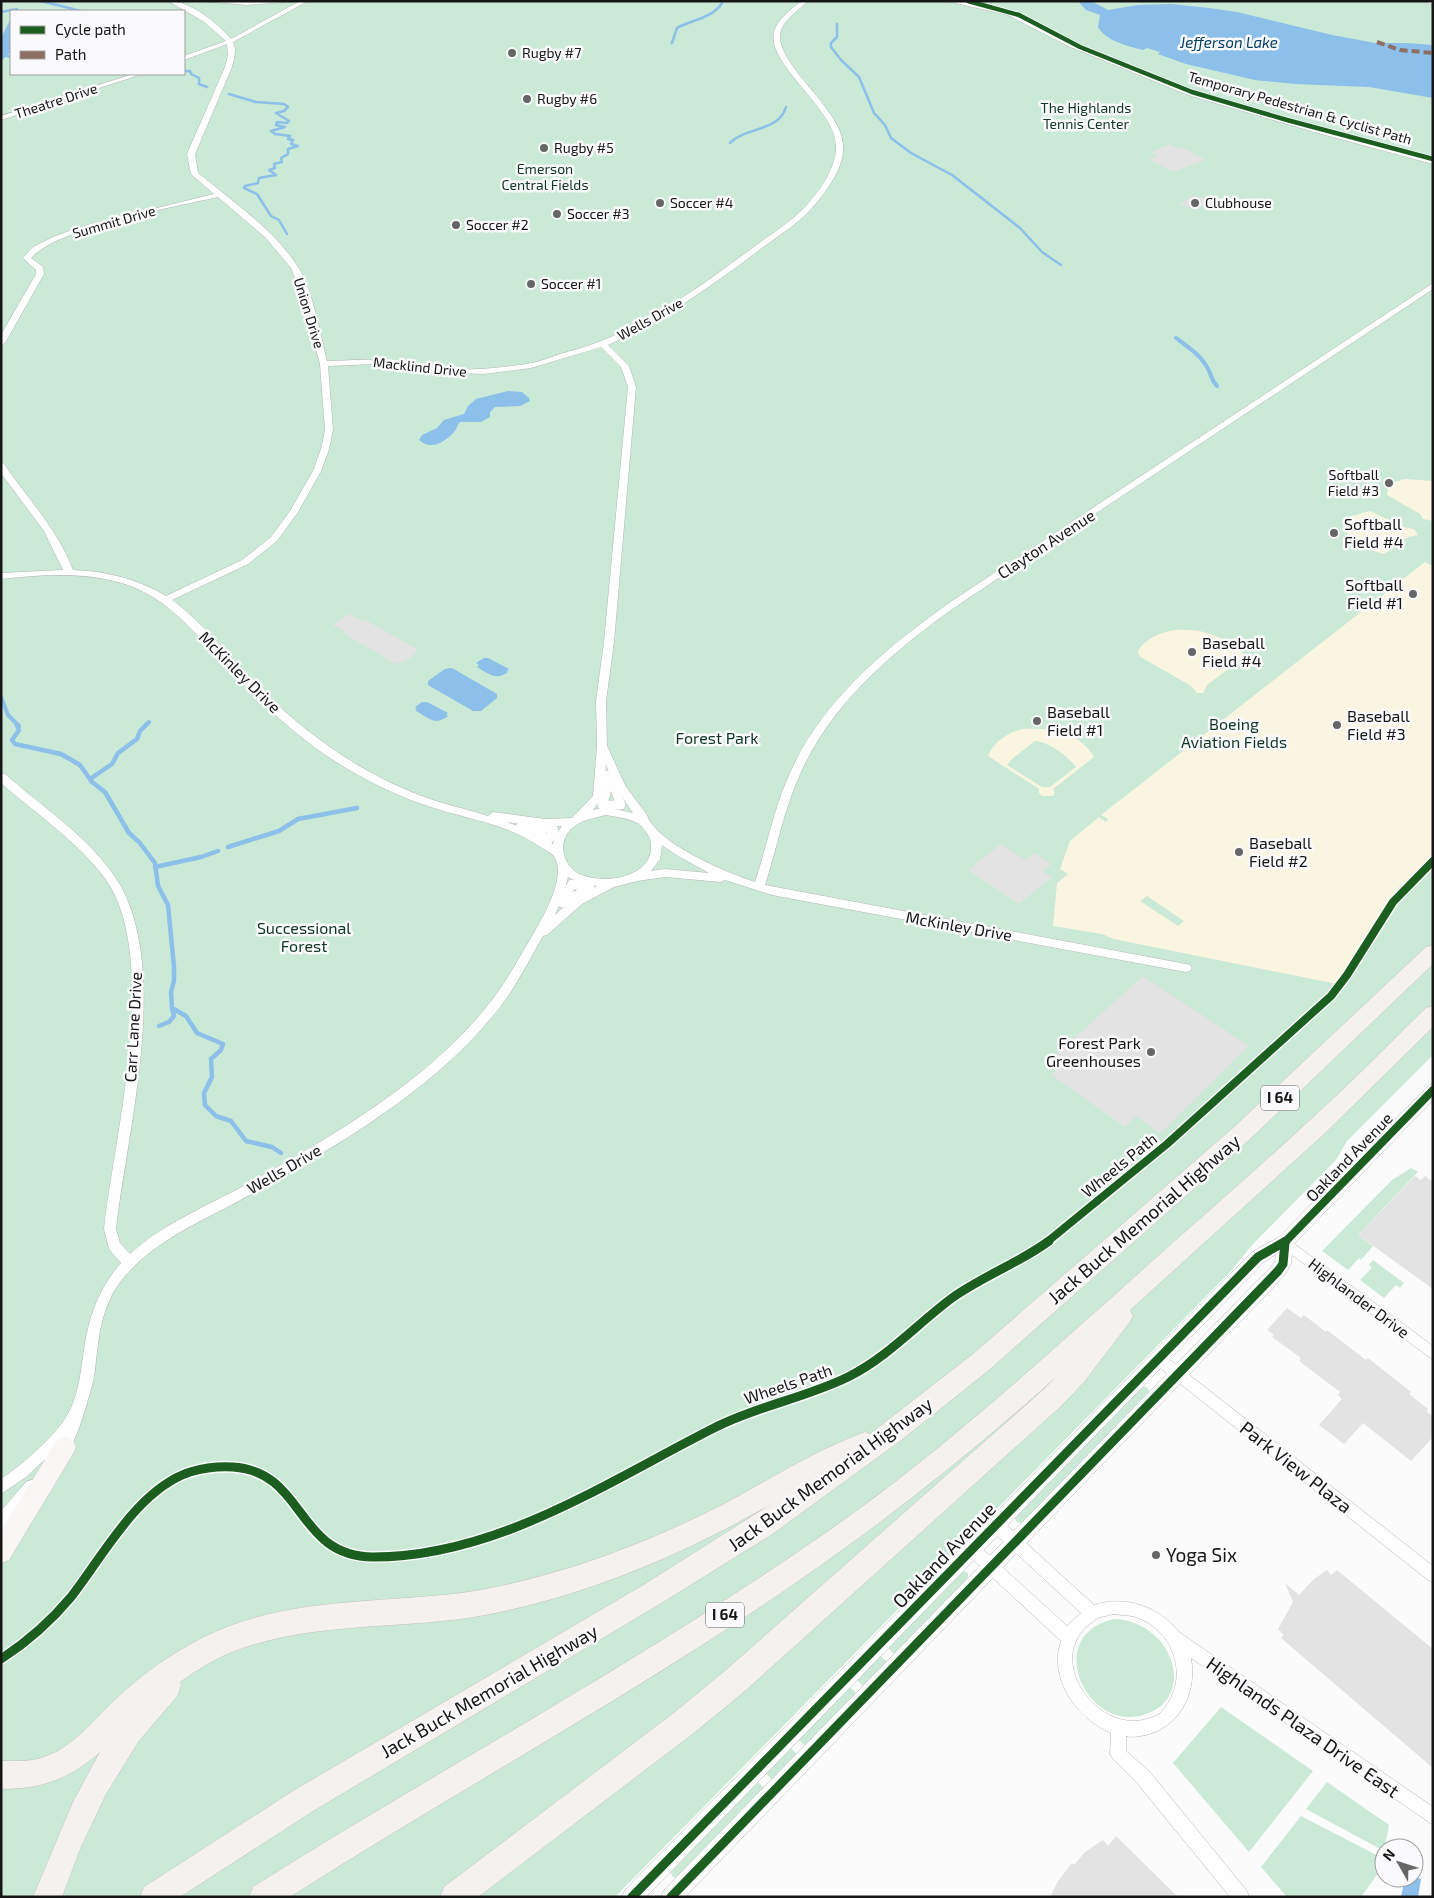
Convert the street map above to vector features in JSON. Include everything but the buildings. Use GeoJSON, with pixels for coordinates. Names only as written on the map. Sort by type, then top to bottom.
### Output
{"type":"FeatureCollection","features":[{"type":"Feature","properties":{"kind":"highway","name":"Jack Buck Memorial Highway"},"geometry":{"type":"LineString","coordinates":[[154,1897],[303,1801],[646,1598],[762,1526],[891,1433],[1002,1344],[1241,1134],[1433,952]]}},
{"type":"Feature","properties":{"kind":"highway","name":"I 64"},"geometry":{"type":"LineString","coordinates":[[262,1897],[341,1847],[636,1671],[866,1519],[964,1442],[1149,1278],[1320,1124],[1433,1014]]}},
{"type":"Feature","properties":{"kind":"highway"},"geometry":{"type":"LineString","coordinates":[[454,1897],[685,1722],[799,1625],[1051,1399],[1086,1362],[1149,1278]]}},
{"type":"Feature","properties":{"kind":"highway"},"geometry":{"type":"LineString","coordinates":[[1,1776],[31,1775],[55,1768],[76,1756],[98,1738],[141,1694],[166,1675],[215,1646],[260,1629],[281,1624],[476,1604],[556,1585],[663,1545],[735,1511],[830,1458],[891,1433]]}},
{"type":"Feature","properties":{"kind":"highway"},"geometry":{"type":"LineString","coordinates":[[48,1897],[65,1850],[107,1764],[141,1716],[194,1659]]}},
{"type":"Feature","properties":{"kind":"main road"},"geometry":{"type":"LineString","coordinates":[[1,1552],[65,1447]]}},
{"type":"Feature","properties":{"kind":"street"},"geometry":{"type":"LineString","coordinates":[[171,1],[206,20],[230,42]]}},
{"type":"Feature","properties":{"kind":"street"},"geometry":{"type":"LineString","coordinates":[[206,1],[261,3],[293,1]]}},
{"type":"Feature","properties":{"kind":"street"},"geometry":{"type":"LineString","coordinates":[[185,58],[230,42],[305,1]]}},
{"type":"Feature","properties":{"kind":"street","name":"Wells Drive"},"geometry":{"type":"LineString","coordinates":[[577,819],[591,808],[598,796],[602,746],[601,701],[609,642],[632,387],[625,366],[603,344],[652,320],[722,275],[798,217],[814,201],[827,182],[840,146],[838,134],[831,120],[791,68],[781,52],[777,40],[780,26],[805,1]]}},
{"type":"Feature","properties":{"kind":"street"},"geometry":{"type":"LineString","coordinates":[[949,1],[1010,14],[1070,45],[1190,94],[1308,129],[1433,162]]}},
{"type":"Feature","properties":{"kind":"street"},"geometry":{"type":"LineString","coordinates":[[1427,1],[1433,3]]}},
{"type":"Feature","properties":{"kind":"street","name":"Union Drive"},"geometry":{"type":"LineString","coordinates":[[165,600],[227,571],[257,554],[274,539],[294,512],[314,478],[325,449],[329,430],[324,364],[304,290],[295,268],[269,236],[195,174],[191,161],[194,147],[232,53],[230,42]]}},
{"type":"Feature","properties":{"kind":"street","name":"Theatre Drive"},"geometry":{"type":"LineString","coordinates":[[1,118],[38,108],[136,75]]}},
{"type":"Feature","properties":{"kind":"street","name":"Summit Drive"},"geometry":{"type":"LineString","coordinates":[[1,343],[40,274],[40,269],[27,258],[31,252],[63,236],[101,223],[219,195]]}},
{"type":"Feature","properties":{"kind":"street","name":"Clayton Avenue"},"geometry":{"type":"LineString","coordinates":[[759,887],[780,814],[805,753],[832,714],[886,656],[955,603],[1433,285]]}},
{"type":"Feature","properties":{"kind":"street","name":"Macklind Drive"},"geometry":{"type":"LineString","coordinates":[[324,364],[375,362],[425,370],[482,372],[531,366],[603,344]]}},
{"type":"Feature","properties":{"kind":"street"},"geometry":{"type":"LineString","coordinates":[[1,466],[54,539],[63,555],[69,573]]}},
{"type":"Feature","properties":{"kind":"street","name":"McKinley Drive"},"geometry":{"type":"LineString","coordinates":[[1,576],[69,573],[123,581],[150,591],[165,600],[192,624],[276,709],[322,748],[403,792],[529,834],[556,852]]}},
{"type":"Feature","properties":{"kind":"street","name":"Wells Drive"},"geometry":{"type":"LineString","coordinates":[[602,746],[611,768],[628,798],[652,830]]}},
{"type":"Feature","properties":{"kind":"street","name":"Carr Lane Drive"},"geometry":{"type":"LineString","coordinates":[[1,777],[90,854],[118,890],[132,924],[137,962],[136,1020],[125,1122],[110,1229],[114,1245],[130,1263]]}},
{"type":"Feature","properties":{"kind":"street"},"geometry":{"type":"LineString","coordinates":[[599,811],[617,811],[634,816],[652,830],[658,848],[654,860],[645,870],[631,878],[612,883],[583,880],[569,872],[562,865],[556,852],[560,836],[577,819],[599,811]]}},
{"type":"Feature","properties":{"kind":"street","name":"McKinley Drive"},"geometry":{"type":"LineString","coordinates":[[469,814],[545,823],[577,819]]}},
{"type":"Feature","properties":{"kind":"street","name":"McKinley Drive"},"geometry":{"type":"LineString","coordinates":[[652,830],[688,858],[732,879],[759,887],[824,902],[1186,968]]}},
{"type":"Feature","properties":{"kind":"street","name":"Wells Drive"},"geometry":{"type":"LineString","coordinates":[[1,1522],[65,1447],[71,1435],[75,1414],[86,1381],[95,1319],[110,1286],[130,1263],[171,1233],[348,1132],[405,1091],[445,1057],[490,1010],[507,987],[560,893],[563,879],[562,865]]}},
{"type":"Feature","properties":{"kind":"street","name":"McKinley Drive"},"geometry":{"type":"LineString","coordinates":[[631,878],[672,873],[732,879]]}},
{"type":"Feature","properties":{"kind":"street","name":"Wells Drive"},"geometry":{"type":"LineString","coordinates":[[535,940],[570,907],[612,883]]}},
{"type":"Feature","properties":{"kind":"street","name":"Oakland Avenue"},"geometry":{"type":"LineString","coordinates":[[632,1897],[1258,1257],[1285,1242],[1433,1090]]}},
{"type":"Feature","properties":{"kind":"street"},"geometry":{"type":"LineString","coordinates":[[671,1897],[1278,1271],[1283,1264],[1285,1242]]}},
{"type":"Feature","properties":{"kind":"street","name":"Highlander Drive"},"geometry":{"type":"LineString","coordinates":[[1285,1242],[1433,1354]]}},
{"type":"Feature","properties":{"kind":"street","name":"Park View Plaza"},"geometry":{"type":"LineString","coordinates":[[1159,1359],[1433,1575]]}},
{"type":"Feature","properties":{"kind":"street","name":"Wells Drive"},"geometry":{"type":"LineString","coordinates":[[1,1487],[32,1464],[61,1433],[75,1414]]}},
{"type":"Feature","properties":{"kind":"street"},"geometry":{"type":"LineString","coordinates":[[996,1525],[1092,1612]]}},
{"type":"Feature","properties":{"kind":"street"},"geometry":{"type":"LineString","coordinates":[[972,1549],[1068,1638]]}},
{"type":"Feature","properties":{"kind":"street"},"geometry":{"type":"LineString","coordinates":[[1113,1607],[1138,1610],[1158,1621],[1173,1637],[1185,1661],[1186,1680],[1180,1702],[1166,1719],[1144,1730],[1119,1728],[1094,1716],[1076,1698],[1066,1676],[1064,1656],[1068,1638],[1079,1623],[1092,1612],[1113,1607]]}},
{"type":"Feature","properties":{"kind":"street","name":"Highlands Plaza Drive East"},"geometry":{"type":"LineString","coordinates":[[1173,1637],[1433,1817]]}},
{"type":"Feature","properties":{"kind":"street"},"geometry":{"type":"LineString","coordinates":[[1119,1728],[1118,1754],[1143,1777],[1241,1897]]}},
{"type":"Feature","properties":{"kind":"green space","name":"Forest Park"},"geometry":{"type":"Polygon","coordinates":[[[1,1],[1433,1],[1433,1055],[1347,1141],[1336,1160],[1253,1244],[1231,1271],[615,1897],[1,1897],[1,1]]]}},
{"type":"Feature","properties":{"kind":"green space"},"geometry":{"type":"Polygon","coordinates":[[[1411,1168],[1418,1172],[1358,1235],[1373,1246],[1361,1260],[1359,1258],[1348,1270],[1322,1251],[1392,1180],[1411,1168]]]}},
{"type":"Feature","properties":{"kind":"green space"},"geometry":{"type":"Polygon","coordinates":[[[1373,1260],[1404,1283],[1400,1288],[1396,1285],[1384,1298],[1360,1280],[1372,1268],[1369,1265],[1373,1260]]]}},
{"type":"Feature","properties":{"kind":"green space"},"geometry":{"type":"Polygon","coordinates":[[[1143,1386],[1148,1388],[1149,1392],[1024,1521],[1021,1523],[1017,1522],[1014,1517],[1143,1386]]]}},
{"type":"Feature","properties":{"kind":"green space"},"geometry":{"type":"Polygon","coordinates":[[[963,1571],[968,1573],[968,1578],[894,1654],[887,1647],[963,1571]]]}},
{"type":"Feature","properties":{"kind":"green space"},"geometry":{"type":"Polygon","coordinates":[[[1114,1619],[1134,1623],[1151,1633],[1164,1646],[1172,1662],[1174,1678],[1170,1694],[1160,1706],[1143,1715],[1122,1716],[1104,1709],[1090,1696],[1080,1679],[1077,1661],[1080,1643],[1092,1628],[1114,1619]]]}},
{"type":"Feature","properties":{"kind":"green space"},"geometry":{"type":"Polygon","coordinates":[[[880,1655],[887,1662],[863,1686],[856,1679],[880,1655]]]}},
{"type":"Feature","properties":{"kind":"green space"},"geometry":{"type":"Polygon","coordinates":[[[849,1686],[856,1693],[805,1746],[798,1739],[849,1686]]]}},
{"type":"Feature","properties":{"kind":"green space"},"geometry":{"type":"Polygon","coordinates":[[[1221,1707],[1313,1771],[1249,1852],[1173,1763],[1221,1707]]]}},
{"type":"Feature","properties":{"kind":"green space"},"geometry":{"type":"Polygon","coordinates":[[[790,1747],[797,1754],[772,1780],[765,1772],[790,1747]]]}},
{"type":"Feature","properties":{"kind":"green space"},"geometry":{"type":"Polygon","coordinates":[[[757,1781],[764,1788],[676,1878],[673,1877],[670,1871],[757,1781]]]}},
{"type":"Feature","properties":{"kind":"green space"},"geometry":{"type":"Polygon","coordinates":[[[1327,1782],[1389,1825],[1386,1838],[1374,1838],[1374,1846],[1306,1809],[1327,1782]]]}},
{"type":"Feature","properties":{"kind":"green space"},"geometry":{"type":"Polygon","coordinates":[[[1301,1816],[1374,1854],[1374,1879],[1361,1897],[1287,1897],[1261,1867],[1301,1816]]]}},
{"type":"Feature","properties":{"kind":"sand"},"geometry":{"type":"Polygon","coordinates":[[[1405,479],[1433,481],[1433,521],[1423,519],[1420,514],[1387,495],[1393,484],[1405,479]]]}},
{"type":"Feature","properties":{"kind":"sand"},"geometry":{"type":"Polygon","coordinates":[[[1370,511],[1403,527],[1414,529],[1418,535],[1408,537],[1384,554],[1360,547],[1349,539],[1345,523],[1352,516],[1370,511]]]}},
{"type":"Feature","properties":{"kind":"sand"},"geometry":{"type":"Polygon","coordinates":[[[1425,562],[1430,565],[1433,563],[1433,857],[1400,886],[1337,984],[1114,939],[1102,934],[1053,926],[1057,883],[1068,874],[1060,869],[1070,841],[1099,817],[1106,822],[1108,819],[1101,815],[1425,562]],[[1147,896],[1140,901],[1178,926],[1184,921],[1147,896]]]}},
{"type":"Feature","properties":{"kind":"sand"},"geometry":{"type":"Polygon","coordinates":[[[1174,630],[1193,630],[1218,637],[1242,652],[1243,658],[1207,685],[1203,693],[1197,693],[1191,686],[1139,656],[1138,651],[1149,639],[1174,630]]]}},
{"type":"Feature","properties":{"kind":"sand"},"geometry":{"type":"Polygon","coordinates":[[[1022,729],[1043,729],[1072,736],[1088,748],[1094,757],[1053,789],[1055,793],[1053,796],[1042,796],[1039,793],[1039,789],[988,756],[998,742],[1007,735],[1022,729]],[[1035,741],[1007,765],[1042,787],[1050,787],[1076,767],[1058,750],[1035,741]]]}},
{"type":"Feature","properties":{"kind":"water","name":"Jefferson Lake"},"geometry":{"type":"Polygon","coordinates":[[[1078,1],[1091,1],[1108,10],[1138,5],[1171,4],[1209,8],[1237,12],[1332,35],[1375,43],[1433,45],[1433,98],[1369,87],[1295,84],[1255,80],[1186,64],[1158,54],[1160,52],[1124,45],[1106,36],[1098,27],[1100,15],[1086,10],[1078,1]]]}},
{"type":"Feature","properties":{"kind":"water"},"geometry":{"type":"Polygon","coordinates":[[[10,20],[10,53],[1,61],[1,38],[10,20]]]}},
{"type":"Feature","properties":{"kind":"water"},"geometry":{"type":"Polygon","coordinates":[[[508,391],[522,392],[530,401],[520,406],[495,407],[490,412],[490,417],[481,422],[460,422],[450,436],[438,444],[428,445],[419,440],[422,435],[437,428],[444,420],[464,414],[468,406],[476,399],[508,391]]]}},
{"type":"Feature","properties":{"kind":"water"},"geometry":{"type":"Polygon","coordinates":[[[484,658],[488,658],[509,669],[508,672],[500,676],[492,676],[485,672],[477,667],[479,665],[476,663],[484,658]]]}},
{"type":"Feature","properties":{"kind":"water"},"geometry":{"type":"Polygon","coordinates":[[[452,668],[497,694],[497,698],[481,711],[473,711],[428,685],[428,681],[445,669],[452,668]]]}},
{"type":"Feature","properties":{"kind":"water"},"geometry":{"type":"Polygon","coordinates":[[[422,702],[427,702],[448,713],[446,715],[448,716],[435,721],[428,718],[415,710],[417,709],[415,707],[422,702]]]}},
{"type":"Feature","properties":{"kind":"water"},"geometry":{"type":"Polygon","coordinates":[[[1403,1888],[1420,1888],[1418,1897],[1401,1897],[1403,1888]]]}},
{"type":"Feature","properties":{"kind":"waterway"},"geometry":{"type":"LineString","coordinates":[[41,1],[77,10]]}},
{"type":"Feature","properties":{"kind":"waterway"},"geometry":{"type":"LineString","coordinates":[[672,43],[677,28],[713,12],[722,3]]}},
{"type":"Feature","properties":{"kind":"waterway"},"geometry":{"type":"LineString","coordinates":[[12,10],[17,9]]}},
{"type":"Feature","properties":{"kind":"waterway"},"geometry":{"type":"LineString","coordinates":[[1,12],[10,10]]}},
{"type":"Feature","properties":{"kind":"waterway"},"geometry":{"type":"LineString","coordinates":[[837,24],[837,37],[831,43],[831,47],[841,60],[859,77],[874,113],[885,125],[891,138],[911,153],[952,175],[1020,228],[1042,252],[1061,265]]}},
{"type":"Feature","properties":{"kind":"waterway"},"geometry":{"type":"LineString","coordinates":[[1,54],[10,57]]}},
{"type":"Feature","properties":{"kind":"waterway"},"geometry":{"type":"LineString","coordinates":[[185,71],[190,71],[191,74],[199,78],[199,84],[207,87]]}},
{"type":"Feature","properties":{"kind":"waterway"},"geometry":{"type":"LineString","coordinates":[[229,94],[256,102],[284,104],[288,107],[284,111],[276,113],[289,121],[287,123],[277,122],[276,125],[285,127],[271,131],[275,134],[290,136],[288,139],[293,140],[291,144],[298,146],[288,149],[288,154],[281,158],[282,162],[274,164],[275,168],[269,170],[276,175],[259,178],[258,183],[245,186],[244,188],[257,194],[271,216],[279,220],[287,234]]}},
{"type":"Feature","properties":{"kind":"waterway"},"geometry":{"type":"LineString","coordinates":[[730,143],[745,134],[777,121],[786,107]]}},
{"type":"Feature","properties":{"kind":"waterway"},"geometry":{"type":"LineString","coordinates":[[1176,338],[1202,360],[1217,386]]}},
{"type":"Feature","properties":{"kind":"waterway"},"geometry":{"type":"LineString","coordinates":[[1,697],[8,715],[19,726]]}},
{"type":"Feature","properties":{"kind":"waterway"},"geometry":{"type":"LineString","coordinates":[[90,779],[112,764],[118,753],[137,739],[140,731],[149,722]]}},
{"type":"Feature","properties":{"kind":"waterway"},"geometry":{"type":"LineString","coordinates":[[17,725],[19,730],[12,740],[15,744],[61,754],[80,765],[92,782],[105,792],[129,833],[139,842],[155,863],[156,867]]}},
{"type":"Feature","properties":{"kind":"waterway"},"geometry":{"type":"LineString","coordinates":[[228,847],[279,831],[298,819],[357,808]]}},
{"type":"Feature","properties":{"kind":"waterway"},"geometry":{"type":"LineString","coordinates":[[156,867],[201,857],[218,851]]}},
{"type":"Feature","properties":{"kind":"waterway"},"geometry":{"type":"LineString","coordinates":[[156,867],[158,886],[168,905],[174,967],[174,981],[171,992],[172,1008]]}},
{"type":"Feature","properties":{"kind":"waterway"},"geometry":{"type":"LineString","coordinates":[[159,1026],[169,1022],[174,1016],[172,1008]]}},
{"type":"Feature","properties":{"kind":"waterway"},"geometry":{"type":"LineString","coordinates":[[172,1008],[186,1016],[197,1033],[223,1044],[221,1050],[211,1059],[212,1077],[204,1093],[205,1105],[216,1116],[231,1121],[246,1141],[272,1147],[281,1153]]}},
{"type":"Feature","properties":{"kind":"marked path"},"geometry":{"type":"LineString","coordinates":[[1377,42],[1400,50],[1433,53]]}},
{"type":"Feature","properties":{"kind":"cycle path","name":"Temporary Pedestrian & Cyclist Path"},"geometry":{"type":"LineString","coordinates":[[968,1],[1019,15],[1080,47],[1192,92],[1287,120],[1433,159]]}},
{"type":"Feature","properties":{"kind":"cycle path","name":"Wheels Path"},"geometry":{"type":"LineString","coordinates":[[1,1659],[29,1639],[69,1599],[120,1530],[150,1497],[165,1485],[187,1473],[205,1468],[224,1467],[245,1468],[258,1472],[277,1484],[318,1535],[335,1549],[344,1553],[363,1556],[411,1554],[479,1540],[512,1528],[577,1499],[731,1420],[765,1406],[819,1389],[857,1372],[894,1347],[951,1299],[1042,1246],[1167,1144],[1331,996],[1347,975],[1393,902],[1433,861]]}},
{"type":"Feature","properties":{"kind":"cycle path"},"geometry":{"type":"LineString","coordinates":[[632,1897],[1258,1257],[1285,1242],[1433,1090]]}},
{"type":"Feature","properties":{"kind":"cycle path"},"geometry":{"type":"LineString","coordinates":[[671,1897],[1278,1271],[1283,1264],[1285,1242]]}},
{"type":"Feature","properties":{"kind":"place","name":"Rugby #7"},"geometry":{"type":"Point","coordinates":[512,53]}},
{"type":"Feature","properties":{"kind":"place","name":"Rugby #6"},"geometry":{"type":"Point","coordinates":[527,99]}},
{"type":"Feature","properties":{"kind":"place","name":"Rugby #5"},"geometry":{"type":"Point","coordinates":[544,148]}},
{"type":"Feature","properties":{"kind":"place","name":"Soccer #4"},"geometry":{"type":"Point","coordinates":[660,203]}},
{"type":"Feature","properties":{"kind":"place","name":"Clubhouse"},"geometry":{"type":"Point","coordinates":[1195,203]}},
{"type":"Feature","properties":{"kind":"place","name":"Soccer #3"},"geometry":{"type":"Point","coordinates":[557,214]}},
{"type":"Feature","properties":{"kind":"place","name":"Soccer #2"},"geometry":{"type":"Point","coordinates":[456,225]}},
{"type":"Feature","properties":{"kind":"place","name":"Soccer #1"},"geometry":{"type":"Point","coordinates":[531,284]}},
{"type":"Feature","properties":{"kind":"place","name":"Softball Field #3"},"geometry":{"type":"Point","coordinates":[1389,483]}},
{"type":"Feature","properties":{"kind":"place","name":"Softball Field #4"},"geometry":{"type":"Point","coordinates":[1334,533]}},
{"type":"Feature","properties":{"kind":"place","name":"Softball Field #1"},"geometry":{"type":"Point","coordinates":[1413,594]}},
{"type":"Feature","properties":{"kind":"place","name":"Baseball Field #4"},"geometry":{"type":"Point","coordinates":[1192,652]}},
{"type":"Feature","properties":{"kind":"place","name":"Baseball Field #1"},"geometry":{"type":"Point","coordinates":[1037,721]}},
{"type":"Feature","properties":{"kind":"place","name":"Baseball Field #3"},"geometry":{"type":"Point","coordinates":[1337,725]}},
{"type":"Feature","properties":{"kind":"place","name":"Baseball Field #2"},"geometry":{"type":"Point","coordinates":[1239,852]}},
{"type":"Feature","properties":{"kind":"place","name":"Forest Park Greenhouses"},"geometry":{"type":"Point","coordinates":[1151,1052]}},
{"type":"Feature","properties":{"kind":"place","name":"Yoga Six"},"geometry":{"type":"Point","coordinates":[1156,1555]}},
{"type":"Feature","properties":{"kind":"park label","name":"The Highlands Tennis Center"},"geometry":{"type":"Point","coordinates":[1086,116]}},
{"type":"Feature","properties":{"kind":"park label","name":"Emerson Central Fields"},"geometry":{"type":"Point","coordinates":[545,177]}},
{"type":"Feature","properties":{"kind":"park label","name":"Boeing Aviation Fields"},"geometry":{"type":"Point","coordinates":[1234,733]}},
{"type":"Feature","properties":{"kind":"park label","name":"Successional Forest"},"geometry":{"type":"Point","coordinates":[304,937]}}]}
